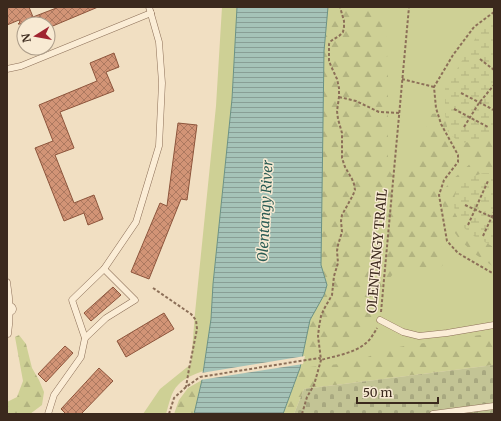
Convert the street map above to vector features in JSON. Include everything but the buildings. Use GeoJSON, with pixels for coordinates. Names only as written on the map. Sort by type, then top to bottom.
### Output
{"type":"FeatureCollection","features":[{"type":"Feature","properties":{"kind":"lane"},"geometry":{"type":"LineString","coordinates":[[7,69],[21,66],[150,10],[159,42],[162,83],[159,146],[136,222],[104,269],[72,300],[85,338],[81,357],[54,395],[48,414]]}},
{"type":"Feature","properties":{"kind":"lane"},"geometry":{"type":"LineString","coordinates":[[85,338],[106,318],[135,300],[104,269]]}},
{"type":"Feature","properties":{"kind":"lane"},"geometry":{"type":"LineString","coordinates":[[7,282],[10,324],[7,334]]}},
{"type":"Feature","properties":{"kind":"lane"},"geometry":{"type":"LineString","coordinates":[[380,320],[403,332],[419,336],[494,325]]}},
{"type":"Feature","properties":{"kind":"lane"},"geometry":{"type":"LineString","coordinates":[[433,414],[494,406]]}},
{"type":"Feature","properties":{"kind":"path"},"geometry":{"type":"LineString","coordinates":[[302,414],[307,397],[314,385],[321,360],[318,336],[321,316],[332,295],[334,276],[338,263],[338,245],[342,232],[342,216],[355,190],[352,179],[342,158],[342,133],[337,111],[339,97],[337,79],[331,66],[329,52],[331,41],[343,32],[344,21],[340,7]]}},
{"type":"Feature","properties":{"kind":"path","name":"OLENTANGY TRAIL"},"geometry":{"type":"LineString","coordinates":[[168,414],[174,398],[200,377],[319,358],[321,360],[356,350],[366,343],[373,335],[380,323],[409,7]]}},
{"type":"Feature","properties":{"kind":"path"},"geometry":{"type":"LineString","coordinates":[[494,12],[474,28],[453,55],[434,87],[436,108],[441,124],[458,155],[458,162],[444,180],[439,195],[447,241],[458,253],[494,274]]}},
{"type":"Feature","properties":{"kind":"path"},"geometry":{"type":"LineString","coordinates":[[480,59],[494,70]]}},
{"type":"Feature","properties":{"kind":"path"},"geometry":{"type":"LineString","coordinates":[[402,79],[434,87]]}},
{"type":"Feature","properties":{"kind":"path"},"geometry":{"type":"LineString","coordinates":[[464,127],[479,102],[494,85]]}},
{"type":"Feature","properties":{"kind":"path"},"geometry":{"type":"LineString","coordinates":[[461,93],[494,110]]}},
{"type":"Feature","properties":{"kind":"path"},"geometry":{"type":"LineString","coordinates":[[339,97],[356,101],[379,112],[399,113]]}},
{"type":"Feature","properties":{"kind":"path"},"geometry":{"type":"LineString","coordinates":[[454,109],[488,127]]}},
{"type":"Feature","properties":{"kind":"path"},"geometry":{"type":"LineString","coordinates":[[468,225],[488,181]]}},
{"type":"Feature","properties":{"kind":"path"},"geometry":{"type":"LineString","coordinates":[[466,205],[493,217]]}},
{"type":"Feature","properties":{"kind":"path"},"geometry":{"type":"LineString","coordinates":[[483,236],[494,212]]}},
{"type":"Feature","properties":{"kind":"path"},"geometry":{"type":"LineString","coordinates":[[153,288],[191,314],[196,320],[197,329],[186,387]]}},
{"type":"Feature","properties":{"kind":"green space"},"geometry":{"type":"Polygon","coordinates":[[[222,7],[237,7],[232,99],[213,284],[211,319],[203,371],[186,378],[178,385],[172,395],[166,414],[143,414],[160,389],[191,364],[216,106],[222,7]]]}},
{"type":"Feature","properties":{"kind":"green space"},"geometry":{"type":"Polygon","coordinates":[[[328,7],[494,7],[494,365],[300,368],[321,265],[328,7]]]}},
{"type":"Feature","properties":{"kind":"green space"},"geometry":{"type":"Polygon","coordinates":[[[328,7],[386,7],[388,169],[396,180],[401,180],[411,172],[431,114],[445,114],[448,132],[483,141],[494,129],[494,173],[483,173],[462,226],[474,236],[494,247],[494,267],[475,254],[460,240],[445,219],[443,211],[443,197],[446,187],[471,163],[473,155],[470,151],[455,146],[451,148],[453,158],[451,166],[439,187],[437,198],[443,265],[439,269],[406,270],[395,272],[379,290],[375,318],[369,328],[357,340],[345,346],[310,352],[306,350],[306,341],[310,320],[324,295],[327,285],[321,265],[324,51],[328,7]]]}},
{"type":"Feature","properties":{"kind":"green space"},"geometry":{"type":"Polygon","coordinates":[[[494,21],[494,129],[483,141],[460,143],[448,132],[445,114],[445,89],[481,29],[494,21]]]}},
{"type":"Feature","properties":{"kind":"green space"},"geometry":{"type":"Polygon","coordinates":[[[483,173],[494,173],[494,247],[474,236],[462,226],[455,213],[455,193],[464,182],[471,177],[483,173]]]}},
{"type":"Feature","properties":{"kind":"green space"},"geometry":{"type":"Polygon","coordinates":[[[494,333],[494,365],[304,389],[294,414],[283,414],[300,368],[360,360],[385,350],[404,346],[494,333]]]}},
{"type":"Feature","properties":{"kind":"green space"},"geometry":{"type":"Polygon","coordinates":[[[19,335],[26,344],[32,368],[44,392],[42,405],[30,414],[7,414],[7,402],[17,397],[23,381],[15,337],[19,335]]]}},
{"type":"Feature","properties":{"kind":"green space"},"geometry":{"type":"Polygon","coordinates":[[[494,365],[494,414],[294,414],[304,389],[494,365]]]}},
{"type":"Feature","properties":{"kind":"green space"},"geometry":{"type":"Polygon","coordinates":[[[202,380],[194,414],[174,414],[179,400],[188,388],[202,380]]]}},
{"type":"Feature","properties":{"kind":"water","name":"Olentangy River"},"geometry":{"type":"Polygon","coordinates":[[[237,7],[328,7],[324,51],[321,265],[327,285],[324,295],[310,320],[300,368],[283,414],[194,414],[202,380],[211,319],[213,284],[232,99],[237,7]]]}},
{"type":"Feature","properties":{"kind":"pier"},"geometry":{"type":"Polygon","coordinates":[[[305,356],[303,364],[200,380],[201,373],[305,356]]]}}]}
